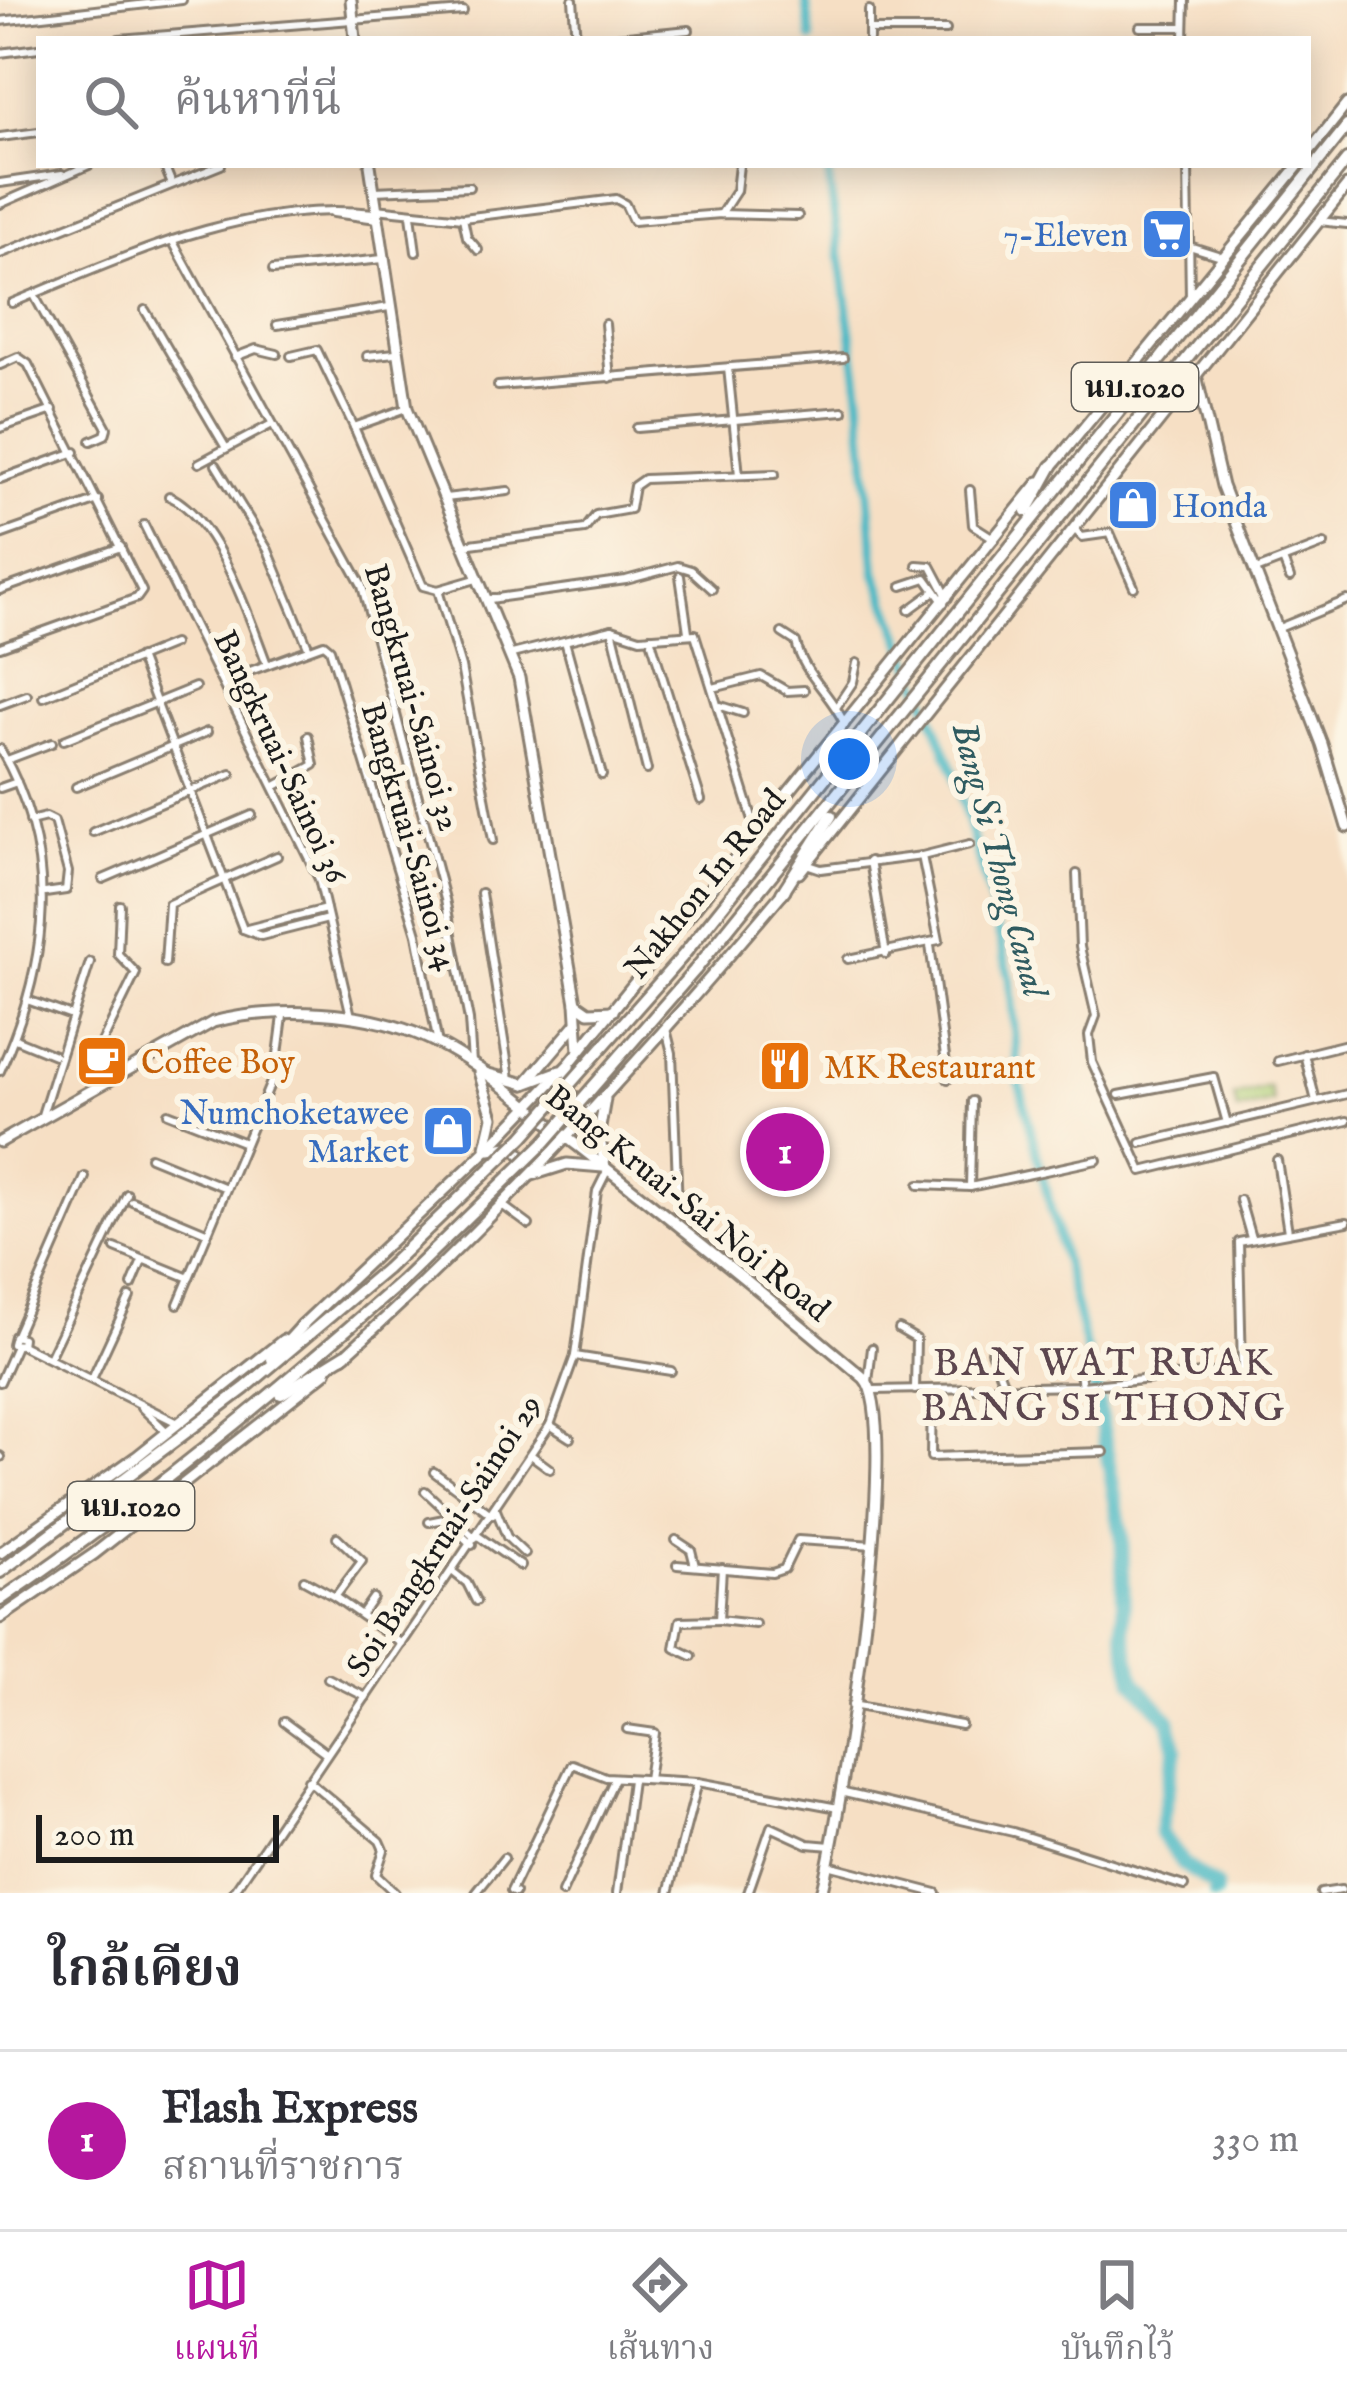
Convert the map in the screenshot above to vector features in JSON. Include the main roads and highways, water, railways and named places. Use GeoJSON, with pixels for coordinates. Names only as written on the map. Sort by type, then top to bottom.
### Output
{"type":"FeatureCollection","features":[{"type":"Feature","properties":{"kind":"main road"},"geometry":{"type":"LineString","coordinates":[[350,0],[355,36]]}},
{"type":"Feature","properties":{"kind":"main road"},"geometry":{"type":"LineString","coordinates":[[1311,149],[1347,104]]}},
{"type":"Feature","properties":{"kind":"main road","name":"Nakhon In Road"},"geometry":{"type":"LineString","coordinates":[[0,1572],[245,1388],[386,1270],[523,1137],[681,958],[1347,126]]}},
{"type":"Feature","properties":{"kind":"main road","name":"Nakhon In Road"},"geometry":{"type":"LineString","coordinates":[[0,1600],[86,1541],[257,1407],[400,1282],[544,1142],[843,792],[1347,160]]}},
{"type":"Feature","properties":{"kind":"main road"},"geometry":{"type":"LineString","coordinates":[[370,168],[407,408],[441,498],[512,654],[576,1003],[579,1052]]}},
{"type":"Feature","properties":{"kind":"main road","name":"Nakhon In Road"},"geometry":{"type":"LineString","coordinates":[[0,1553],[168,1433],[304,1324],[485,1152],[566,1067],[1297,168]]}},
{"type":"Feature","properties":{"kind":"main road","name":"Nakhon In Road"},"geometry":{"type":"LineString","coordinates":[[0,1618],[230,1450],[346,1354],[502,1205],[607,1094],[806,864],[1347,186]]}},
{"type":"Feature","properties":{"kind":"main road"},"geometry":{"type":"LineString","coordinates":[[1196,375],[1222,486],[1279,628],[1347,827]]}},
{"type":"Feature","properties":{"kind":"main road"},"geometry":{"type":"LineString","coordinates":[[1177,400],[1203,410]]}},
{"type":"Feature","properties":{"kind":"main road"},"geometry":{"type":"LineString","coordinates":[[1015,536],[1052,466]]}},
{"type":"Feature","properties":{"kind":"main road"},"geometry":{"type":"LineString","coordinates":[[782,893],[843,792]]}},
{"type":"Feature","properties":{"kind":"main road"},"geometry":{"type":"LineString","coordinates":[[576,1003],[589,1012],[613,1011]]}},
{"type":"Feature","properties":{"kind":"main road","name":"Bang Kruai-Sai Noi Road"},"geometry":{"type":"LineString","coordinates":[[0,1142],[213,1022],[351,1017],[405,1029],[438,1044],[528,1107],[871,1386],[874,1545],[838,1808],[821,1893]]}},
{"type":"Feature","properties":{"kind":"main road"},"geometry":{"type":"LineString","coordinates":[[525,1084],[577,1024]]}},
{"type":"Feature","properties":{"kind":"main road"},"geometry":{"type":"LineString","coordinates":[[475,1069],[525,1084],[566,1067],[574,1100],[589,1102],[607,1094]]}},
{"type":"Feature","properties":{"kind":"main road"},"geometry":{"type":"LineString","coordinates":[[475,1069],[493,1118],[485,1152],[506,1146],[520,1149],[528,1161],[528,1177],[564,1165],[607,1168],[599,1132],[607,1094]]}},
{"type":"Feature","properties":{"kind":"main road"},"geometry":{"type":"LineString","coordinates":[[245,1388],[304,1324]]}},
{"type":"Feature","properties":{"kind":"main road"},"geometry":{"type":"LineString","coordinates":[[257,1407],[346,1354]]}},
{"type":"Feature","properties":{"kind":"waterway","name":"Bang Si Thong Canal"},"geometry":{"type":"LineString","coordinates":[[806,0],[811,36]]}},
{"type":"Feature","properties":{"kind":"waterway","name":"Bang Si Thong Canal"},"geometry":{"type":"LineString","coordinates":[[827,168],[860,395],[876,573],[954,772],[985,881],[1010,978],[1019,1082],[1094,1380]]}},
{"type":"Feature","properties":{"kind":"waterway","name":"Bang Si Thong Canal"},"geometry":{"type":"LineString","coordinates":[[1094,1380],[1122,1538],[1124,1631],[1134,1681],[1169,1720],[1176,1748],[1160,1832],[1183,1864],[1216,1887],[1215,1893]]}},
{"type":"Feature","properties":{"kind":"place","name":"7-Eleven"},"geometry":{"type":"Point","coordinates":[1167,234]}},
{"type":"Feature","properties":{"kind":"place","name":"Honda"},"geometry":{"type":"Point","coordinates":[1133,505]}},
{"type":"Feature","properties":{"kind":"place","name":"Coffee Boy"},"geometry":{"type":"Point","coordinates":[102,1061]}},
{"type":"Feature","properties":{"kind":"place","name":"MK Restaurant"},"geometry":{"type":"Point","coordinates":[785,1066]}},
{"type":"Feature","properties":{"kind":"place","name":"Numchoketawee Market"},"geometry":{"type":"Point","coordinates":[448,1131]}},
{"type":"Feature","properties":{"kind":"place","name":"Flash Express"},"geometry":{"type":"Point","coordinates":[785,1152]}},
{"type":"Feature","properties":{"kind":"district","name":"BAN WAT RUAK BANG SI THONG"},"geometry":{"type":"Point","coordinates":[1104,1384]}}]}
